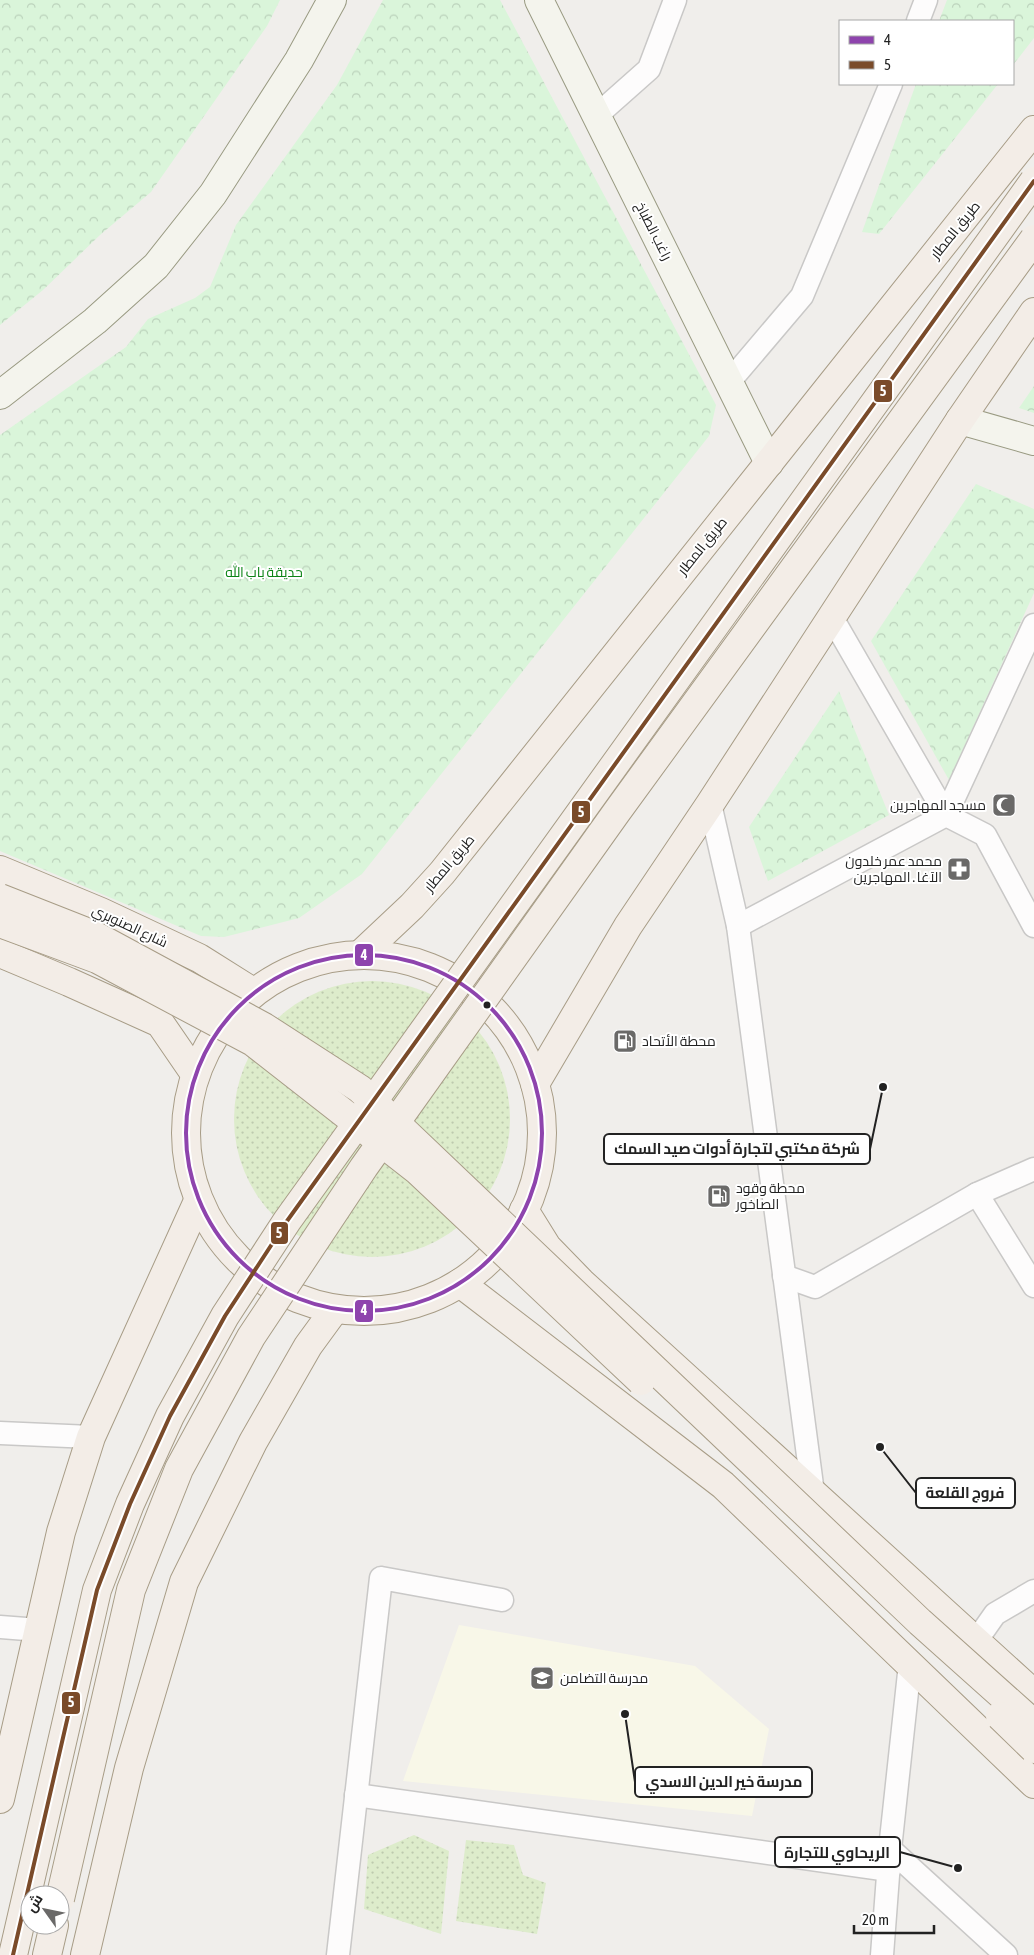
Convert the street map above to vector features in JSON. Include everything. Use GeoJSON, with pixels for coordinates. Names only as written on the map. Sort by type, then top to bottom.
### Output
{"type":"FeatureCollection","features":[{"type":"Feature","properties":{"kind":"main road"},"geometry":{"type":"LineString","coordinates":[[0,395],[95,321],[156,266],[212,194],[299,60],[332,0]]}},
{"type":"Feature","properties":{"kind":"main road","name":"راغب الطباخ"},"geometry":{"type":"LineString","coordinates":[[539,0],[769,462]]}},
{"type":"Feature","properties":{"kind":"main road","name":"طريق المطار"},"geometry":{"type":"LineString","coordinates":[[361,954],[412,906],[442,872],[1034,130]]}},
{"type":"Feature","properties":{"kind":"main road"},"geometry":{"type":"LineString","coordinates":[[13,1955],[97,1590],[130,1504],[170,1416],[225,1316],[287,1221],[1034,181]]}},
{"type":"Feature","properties":{"kind":"main road"},"geometry":{"type":"LineString","coordinates":[[63,1885],[131,1590],[179,1469],[251,1338],[364,1167],[610,821],[1034,239]]}},
{"type":"Feature","properties":{"kind":"main road"},"geometry":{"type":"LineString","coordinates":[[535,1084],[628,926],[710,804],[960,420],[1034,312]]}},
{"type":"Feature","properties":{"kind":"main road"},"geometry":{"type":"LineString","coordinates":[[960,420],[1034,441]]}},
{"type":"Feature","properties":{"kind":"main road","name":"شارع الصنوبري"},"geometry":{"type":"LineString","coordinates":[[0,870],[101,912],[199,958],[254,992]]}},
{"type":"Feature","properties":{"kind":"main road"},"geometry":{"type":"LineString","coordinates":[[0,898],[94,935],[264,1027],[360,1089],[920,1622],[1034,1724]]}},
{"type":"Feature","properties":{"kind":"main road"},"geometry":{"type":"LineString","coordinates":[[70,982],[101,912]]}},
{"type":"Feature","properties":{"kind":"main road"},"geometry":{"type":"LineString","coordinates":[[0,923],[97,959],[252,1042],[418,1171],[648,1388],[948,1666],[1034,1749]]}},
{"type":"Feature","properties":{"kind":"main road"},"geometry":{"type":"LineString","coordinates":[[0,953],[160,1023],[195,1074]]}},
{"type":"Feature","properties":{"kind":"main road"},"geometry":{"type":"LineString","coordinates":[[361,954],[398,958],[433,968],[464,986],[496,1012],[519,1046],[535,1084],[541,1120],[540,1156],[534,1184],[524,1210],[507,1238],[486,1263],[460,1283],[421,1302],[378,1311],[334,1309],[277,1290],[230,1253],[198,1202],[187,1160],[186,1143],[186,1117],[195,1074],[218,1029],[254,992],[304,964],[361,954]]}},
{"type":"Feature","properties":{"kind":"main road"},"geometry":{"type":"LineString","coordinates":[[1,1790],[62,1532],[91,1437],[198,1202]]}},
{"type":"Feature","properties":{"kind":"main road"},"geometry":{"type":"LineString","coordinates":[[524,1210],[547,1247],[581,1282],[1034,1694]]}},
{"type":"Feature","properties":{"kind":"main road"},"geometry":{"type":"LineString","coordinates":[[460,1283],[723,1485],[1034,1784]]}},
{"type":"Feature","properties":{"kind":"main road"},"geometry":{"type":"LineString","coordinates":[[85,1955],[129,1768],[184,1582],[253,1442],[308,1346],[334,1309]]}},
{"type":"Feature","properties":{"kind":"main road"},"geometry":{"type":"LineString","coordinates":[[47,1955],[52,1935]]}},
{"type":"Feature","properties":{"kind":"street"},"geometry":{"type":"LineString","coordinates":[[596,116],[649,69],[675,0]]}},
{"type":"Feature","properties":{"kind":"street"},"geometry":{"type":"LineString","coordinates":[[918,20],[926,0]]}},
{"type":"Feature","properties":{"kind":"street"},"geometry":{"type":"LineString","coordinates":[[729,382],[802,296],[891,85]]}},
{"type":"Feature","properties":{"kind":"street"},"geometry":{"type":"LineString","coordinates":[[831,616],[946,814],[985,835],[1034,926]]}},
{"type":"Feature","properties":{"kind":"street"},"geometry":{"type":"LineString","coordinates":[[738,926],[946,814],[1034,625]]}},
{"type":"Feature","properties":{"kind":"street"},"geometry":{"type":"LineString","coordinates":[[710,804],[738,926],[813,1494]]}},
{"type":"Feature","properties":{"kind":"street"},"geometry":{"type":"LineString","coordinates":[[784,1276],[815,1287],[977,1194],[1034,1170]]}},
{"type":"Feature","properties":{"kind":"street"},"geometry":{"type":"LineString","coordinates":[[977,1194],[1034,1286]]}},
{"type":"Feature","properties":{"kind":"street"},"geometry":{"type":"LineString","coordinates":[[0,1433],[91,1437]]}},
{"type":"Feature","properties":{"kind":"street"},"geometry":{"type":"LineString","coordinates":[[338,1955],[381,1578],[502,1600]]}},
{"type":"Feature","properties":{"kind":"street"},"geometry":{"type":"LineString","coordinates":[[976,1641],[995,1614],[1034,1591]]}},
{"type":"Feature","properties":{"kind":"street"},"geometry":{"type":"LineString","coordinates":[[0,1627],[39,1630]]}},
{"type":"Feature","properties":{"kind":"street"},"geometry":{"type":"LineString","coordinates":[[882,1955],[910,1664]]}},
{"type":"Feature","properties":{"kind":"street"},"geometry":{"type":"LineString","coordinates":[[356,1794],[890,1860],[1006,1955]]}},
{"type":"Feature","properties":{"kind":"shaded area"},"geometry":{"type":"Polygon","coordinates":[[[459,1625],[695,1666],[769,1729],[752,1816],[403,1781],[459,1625]]]}},
{"type":"Feature","properties":{"kind":"green space"},"geometry":{"type":"Polygon","coordinates":[[[0,0],[280,0],[267,26],[151,192],[100,235],[43,290],[0,325],[0,0]]]}},
{"type":"Feature","properties":{"kind":"green space","name":"حديقة باب الله"},"geometry":{"type":"Polygon","coordinates":[[[383,0],[500,0],[716,405],[709,436],[362,874],[299,918],[224,937],[201,936],[0,851],[0,435],[126,347],[148,319],[195,298],[210,287],[236,225],[337,85],[383,0]]]}},
{"type":"Feature","properties":{"kind":"green space"},"geometry":{"type":"Polygon","coordinates":[[[947,0],[1034,0],[1034,38],[1014,64],[1014,20],[939,20],[947,0]]]}},
{"type":"Feature","properties":{"kind":"green space"},"geometry":{"type":"Polygon","coordinates":[[[916,85],[997,85],[879,234],[862,232],[916,85]]]}},
{"type":"Feature","properties":{"kind":"green space"},"geometry":{"type":"Polygon","coordinates":[[[1034,386],[1034,413],[1019,408],[1034,386]]]}},
{"type":"Feature","properties":{"kind":"green space"},"geometry":{"type":"Polygon","coordinates":[[[976,484],[1034,509],[1034,593],[949,780],[871,641],[976,484]]]}},
{"type":"Feature","properties":{"kind":"green space"},"geometry":{"type":"Polygon","coordinates":[[[839,691],[889,815],[768,881],[749,827],[839,691]]]}},
{"type":"Feature","properties":{"kind":"green space"},"geometry":{"type":"Polygon","coordinates":[[[386,981],[425,991],[437,997],[460,1012],[479,1031],[500,1066],[508,1092],[510,1119],[508,1146],[500,1172],[487,1196],[470,1217],[449,1234],[425,1247],[386,1257],[358,1257],[319,1247],[307,1241],[284,1226],[265,1207],[244,1172],[236,1146],[234,1105],[244,1066],[250,1054],[265,1031],[284,1012],[319,991],[345,983],[386,981]]]}},
{"type":"Feature","properties":{"kind":"green space"},"geometry":{"type":"Polygon","coordinates":[[[414,1835],[449,1851],[441,1934],[364,1909],[368,1855],[414,1835]]]}},
{"type":"Feature","properties":{"kind":"green space"},"geometry":{"type":"Polygon","coordinates":[[[466,1840],[514,1845],[523,1875],[546,1883],[537,1934],[456,1921],[466,1840]]]}},
{"type":"Feature","properties":{"kind":"transit line","name":"5"},"geometry":{"type":"LineString","coordinates":[[13,1955],[97,1590],[130,1504],[170,1416],[225,1316],[287,1221],[1034,181]]}},
{"type":"Feature","properties":{"kind":"transit line","name":"4"},"geometry":{"type":"LineString","coordinates":[[364,955],[399,959],[432,969],[463,985],[490,1007],[512,1034],[528,1065],[538,1098],[542,1133],[538,1168],[528,1201],[512,1232],[490,1259],[463,1281],[432,1297],[399,1307],[364,1311],[329,1307],[296,1297],[265,1281],[238,1259],[216,1232],[200,1201],[190,1168],[186,1133],[190,1098],[200,1065],[216,1034],[238,1007],[265,985],[296,969],[329,959],[364,955]]}},
{"type":"Feature","properties":{"kind":"place","name":"مسجد المهاجرين"},"geometry":{"type":"Point","coordinates":[1004,805]}},
{"type":"Feature","properties":{"kind":"place","name":"محمد عمر خلدون الآغا . المهاجرين"},"geometry":{"type":"Point","coordinates":[959,869]}},
{"type":"Feature","properties":{"kind":"place","name":"محطة الأتحاد"},"geometry":{"type":"Point","coordinates":[625,1041]}},
{"type":"Feature","properties":{"kind":"place","name":"شركة مكتبي لتجارة أدوات صيد السمك"},"geometry":{"type":"Point","coordinates":[883,1087]}},
{"type":"Feature","properties":{"kind":"place","name":"محطة وقود الصاخور"},"geometry":{"type":"Point","coordinates":[719,1196]}},
{"type":"Feature","properties":{"kind":"place","name":"فروج القلعة"},"geometry":{"type":"Point","coordinates":[880,1447]}},
{"type":"Feature","properties":{"kind":"place","name":"مدرسة التضامن"},"geometry":{"type":"Point","coordinates":[542,1678]}},
{"type":"Feature","properties":{"kind":"place","name":"مدرسة خير الدين الاسدي"},"geometry":{"type":"Point","coordinates":[625,1714]}},
{"type":"Feature","properties":{"kind":"place","name":"الريحاوي للتجارة"},"geometry":{"type":"Point","coordinates":[958,1868]}}]}
